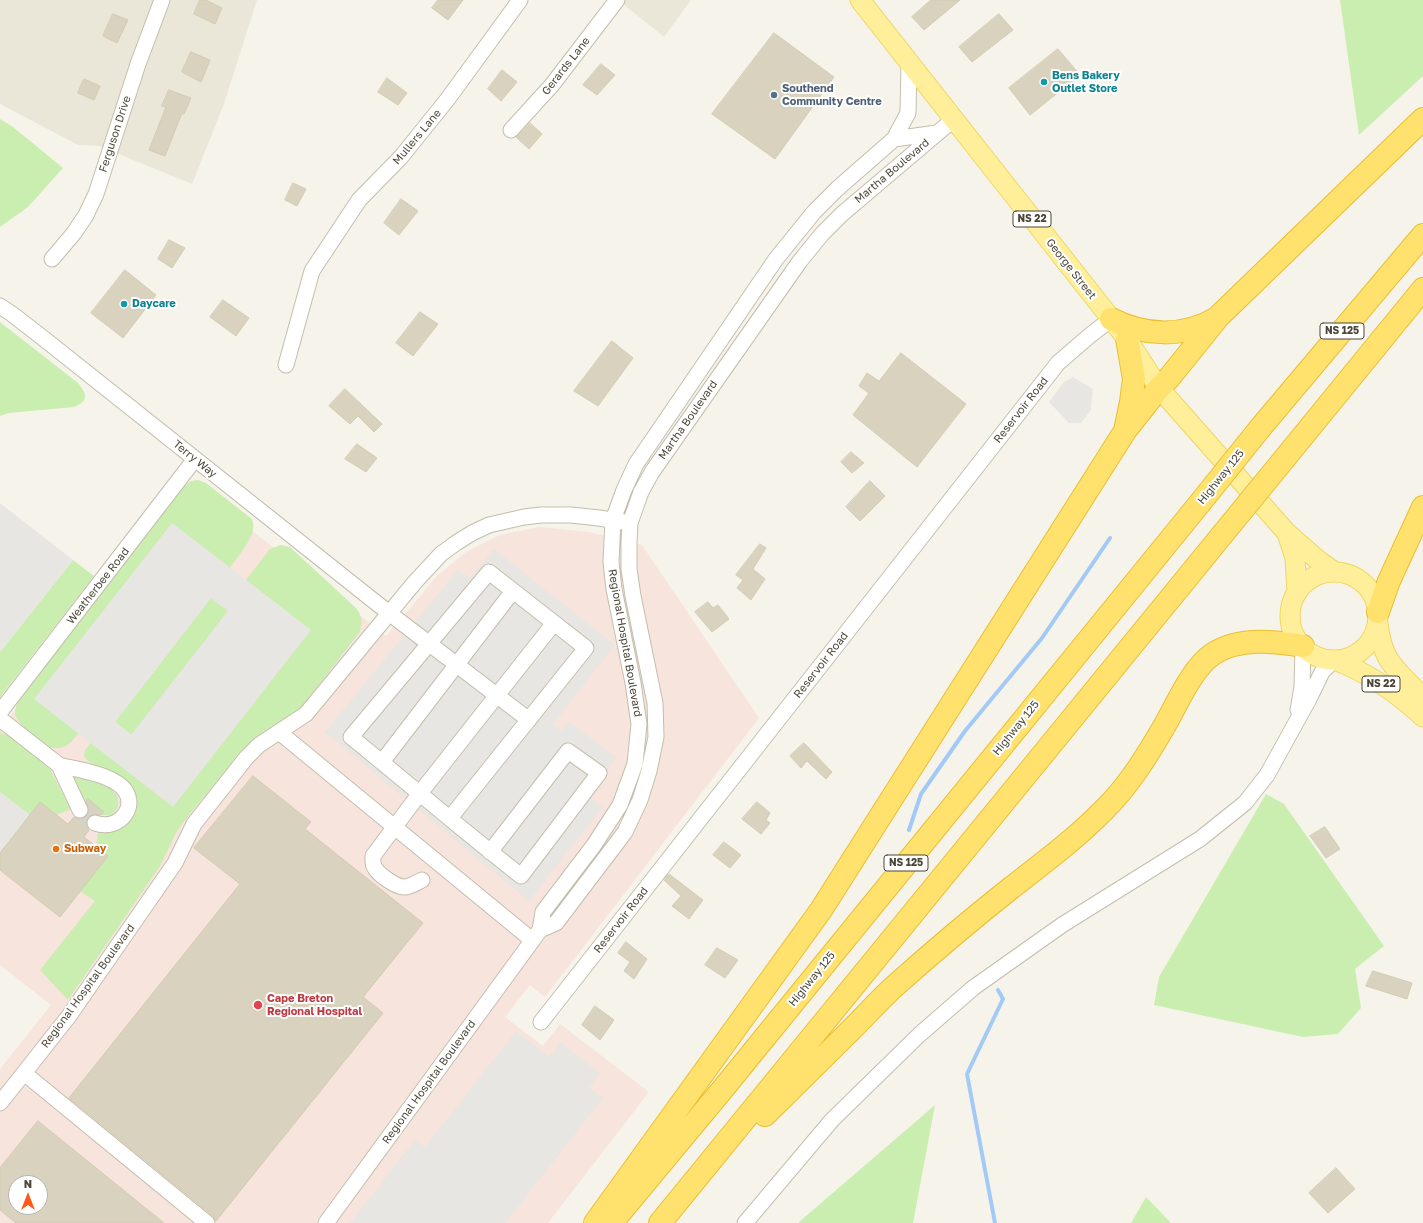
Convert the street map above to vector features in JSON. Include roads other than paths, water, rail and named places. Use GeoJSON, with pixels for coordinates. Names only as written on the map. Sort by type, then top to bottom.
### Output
{"type":"FeatureCollection","features":[{"type":"Feature","properties":{"kind":"highway"},"geometry":{"type":"LineString","coordinates":[[596,1223],[821,910],[1125,431],[1220,316],[1423,119]]}},
{"type":"Feature","properties":{"kind":"highway","name":"Highway 125"},"geometry":{"type":"LineString","coordinates":[[611,1223],[722,1090],[1262,427],[1423,235]]}},
{"type":"Feature","properties":{"kind":"highway","name":"NS 125"},"geometry":{"type":"LineString","coordinates":[[660,1223],[678,1203],[1423,288]]}},
{"type":"Feature","properties":{"kind":"highway"},"geometry":{"type":"LineString","coordinates":[[1110,318],[1121,324],[1147,332],[1170,333],[1202,325],[1220,316]]}},
{"type":"Feature","properties":{"kind":"highway"},"geometry":{"type":"LineString","coordinates":[[1125,431],[1134,378],[1127,339]]}},
{"type":"Feature","properties":{"kind":"highway"},"geometry":{"type":"LineString","coordinates":[[1378,618],[1388,581],[1423,507]]}},
{"type":"Feature","properties":{"kind":"highway"},"geometry":{"type":"LineString","coordinates":[[678,1203],[896,985],[1103,812],[1123,790],[1138,769],[1165,726],[1187,685],[1200,667],[1211,656],[1224,648],[1243,642],[1273,642],[1303,646]]}},
{"type":"Feature","properties":{"kind":"main road","name":"George Street"},"geometry":{"type":"LineString","coordinates":[[860,0],[1127,339],[1159,388],[1287,533],[1319,561],[1335,572]]}},
{"type":"Feature","properties":{"kind":"main road","name":"George Street"},"geometry":{"type":"LineString","coordinates":[[1287,533],[1295,558],[1297,593]]}},
{"type":"Feature","properties":{"kind":"main road"},"geometry":{"type":"LineString","coordinates":[[1335,572],[1348,574],[1359,580],[1368,588],[1375,599],[1378,618],[1374,635],[1367,645],[1357,653],[1346,658],[1334,660],[1322,658],[1303,646],[1296,637],[1290,614],[1292,603],[1304,584],[1313,577],[1324,573],[1335,572]]}},
{"type":"Feature","properties":{"kind":"main road","name":"NS 22"},"geometry":{"type":"LineString","coordinates":[[1378,618],[1381,644],[1389,662],[1423,698]]}},
{"type":"Feature","properties":{"kind":"main road","name":"NS 22"},"geometry":{"type":"LineString","coordinates":[[1334,660],[1368,676],[1389,689],[1423,718]]}},
{"type":"Feature","properties":{"kind":"street","name":"Ferguson Drive"},"geometry":{"type":"LineString","coordinates":[[52,259],[74,234],[86,215],[96,194],[138,64],[162,0]]}},
{"type":"Feature","properties":{"kind":"street","name":"Mullers Lane"},"geometry":{"type":"LineString","coordinates":[[286,365],[312,271],[359,200],[401,157],[447,100],[520,0]]}},
{"type":"Feature","properties":{"kind":"street","name":"Gerards Lane"},"geometry":{"type":"LineString","coordinates":[[511,130],[552,86],[617,0]]}},
{"type":"Feature","properties":{"kind":"street"},"geometry":{"type":"LineString","coordinates":[[894,139],[908,113],[909,63]]}},
{"type":"Feature","properties":{"kind":"street"},"geometry":{"type":"LineString","coordinates":[[937,133],[954,120]]}},
{"type":"Feature","properties":{"kind":"street","name":"Martha Boulevard"},"geometry":{"type":"LineString","coordinates":[[614,520],[624,490],[636,464],[793,236],[837,189],[894,139],[937,133]]}},
{"type":"Feature","properties":{"kind":"street","name":"Martha Boulevard"},"geometry":{"type":"LineString","coordinates":[[630,523],[641,492],[652,472],[800,261],[822,234],[842,214],[937,133]]}},
{"type":"Feature","properties":{"kind":"street","name":"Terry Way"},"geometry":{"type":"LineString","coordinates":[[0,306],[43,338],[389,613],[529,720]]}},
{"type":"Feature","properties":{"kind":"street","name":"Reservoir Road"},"geometry":{"type":"LineString","coordinates":[[541,1022],[1058,363],[1110,318]]}},
{"type":"Feature","properties":{"kind":"street"},"geometry":{"type":"LineString","coordinates":[[698,374],[713,384]]}},
{"type":"Feature","properties":{"kind":"street","name":"Weatherbee Road"},"geometry":{"type":"LineString","coordinates":[[0,712],[195,460]]}},
{"type":"Feature","properties":{"kind":"street"},"geometry":{"type":"LineString","coordinates":[[389,613],[441,554],[472,533],[489,525],[507,520],[541,515],[571,515],[630,523]]}},
{"type":"Feature","properties":{"kind":"street","name":"Regional Hospital Boulevard"},"geometry":{"type":"LineString","coordinates":[[326,1223],[536,935],[543,912],[594,845],[620,805],[635,764],[639,724],[633,683],[614,589],[611,562],[614,520]]}},
{"type":"Feature","properties":{"kind":"street","name":"Regional Hospital Boulevard"},"geometry":{"type":"LineString","coordinates":[[536,935],[556,923],[625,832],[640,800],[649,771],[656,738],[655,703],[633,596],[630,569],[630,523]]}},
{"type":"Feature","properties":{"kind":"street"},"geometry":{"type":"LineString","coordinates":[[450,818],[586,648],[488,572],[351,737],[490,852],[521,876],[599,773],[568,751],[490,852]]}},
{"type":"Feature","properties":{"kind":"street"},"geometry":{"type":"LineString","coordinates":[[382,762],[513,591]]}},
{"type":"Feature","properties":{"kind":"street","name":"Regional Hospital Boulevard"},"geometry":{"type":"LineString","coordinates":[[0,1103],[69,1016],[170,870],[199,817],[252,751],[306,714],[389,613]]}},
{"type":"Feature","properties":{"kind":"street"},"geometry":{"type":"LineString","coordinates":[[422,880],[412,886],[395,886],[376,870],[373,863],[373,856],[420,793],[554,623]]}},
{"type":"Feature","properties":{"kind":"street"},"geometry":{"type":"LineString","coordinates":[[1297,721],[1302,687],[1303,646]]}},
{"type":"Feature","properties":{"kind":"street"},"geometry":{"type":"LineString","coordinates":[[745,1223],[832,1120],[919,1035],[973,988],[1062,925],[1200,839],[1245,803],[1267,775],[1309,699],[1322,672],[1334,660]]}},
{"type":"Feature","properties":{"kind":"street"},"geometry":{"type":"LineString","coordinates":[[0,719],[59,765],[104,776],[115,782],[126,792],[128,808],[121,819],[109,826],[102,826],[95,823]]}},
{"type":"Feature","properties":{"kind":"street"},"geometry":{"type":"LineString","coordinates":[[279,732],[394,828],[536,935]]}},
{"type":"Feature","properties":{"kind":"street"},"geometry":{"type":"LineString","coordinates":[[59,765],[80,810]]}},
{"type":"Feature","properties":{"kind":"street"},"geometry":{"type":"LineString","coordinates":[[24,1073],[207,1223]]}},
{"type":"Feature","properties":{"kind":"waterway"},"geometry":{"type":"LineString","coordinates":[[909,830],[921,794],[965,731],[1042,638],[1110,538]]}},
{"type":"Feature","properties":{"kind":"waterway"},"geometry":{"type":"LineString","coordinates":[[995,1223],[967,1074],[1003,999],[998,990]]}},
{"type":"Feature","properties":{"kind":"tunnel"},"geometry":{"type":"LineString","coordinates":[[80,810],[86,818],[95,823]]}},
{"type":"Feature","properties":{"kind":"place","name":"Bens Bakery Outlet Store"},"geometry":{"type":"Point","coordinates":[1044,82]}},
{"type":"Feature","properties":{"kind":"place","name":"Southend Community Centre"},"geometry":{"type":"Point","coordinates":[774,95]}},
{"type":"Feature","properties":{"kind":"place","name":"Daycare"},"geometry":{"type":"Point","coordinates":[124,304]}},
{"type":"Feature","properties":{"kind":"place","name":"Subway"},"geometry":{"type":"Point","coordinates":[56,849]}},
{"type":"Feature","properties":{"kind":"place","name":"Cape Breton Regional Hospital"},"geometry":{"type":"Point","coordinates":[258,1005]}}]}
